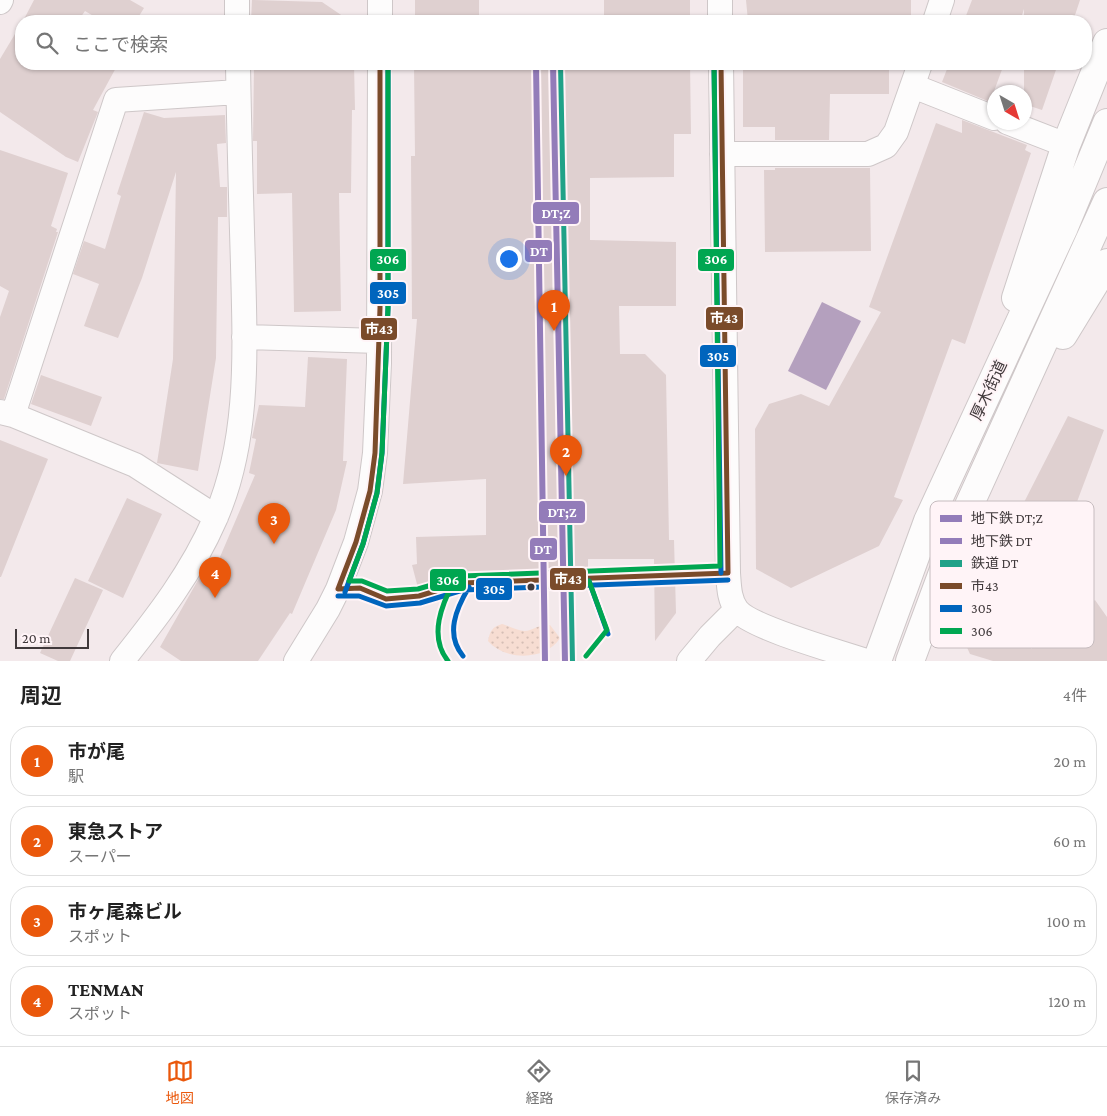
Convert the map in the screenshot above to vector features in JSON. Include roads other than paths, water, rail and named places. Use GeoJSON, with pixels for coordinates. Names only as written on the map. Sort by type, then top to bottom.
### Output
{"type":"FeatureCollection","features":[{"type":"Feature","properties":{"kind":"highway"},"geometry":{"type":"LineString","coordinates":[[993,379],[1028,255],[1066,145],[1107,43]]}},
{"type":"Feature","properties":{"kind":"highway","name":"厚木街道"},"geometry":{"type":"LineString","coordinates":[[937,501],[1064,227],[1107,123]]}},
{"type":"Feature","properties":{"kind":"highway","name":"厚木街道"},"geometry":{"type":"LineString","coordinates":[[971,501],[1107,202]]}},
{"type":"Feature","properties":{"kind":"highway"},"geometry":{"type":"LineString","coordinates":[[1008,423],[1107,264]]}},
{"type":"Feature","properties":{"kind":"highway","name":"厚木街道"},"geometry":{"type":"LineString","coordinates":[[877,661],[930,517]]}},
{"type":"Feature","properties":{"kind":"highway","name":"厚木街道"},"geometry":{"type":"LineString","coordinates":[[910,661],[930,607]]}},
{"type":"Feature","properties":{"kind":"street"},"geometry":{"type":"LineString","coordinates":[[237,0],[237,15]]}},
{"type":"Feature","properties":{"kind":"street"},"geometry":{"type":"LineString","coordinates":[[720,0],[720,15]]}},
{"type":"Feature","properties":{"kind":"street"},"geometry":{"type":"LineString","coordinates":[[937,15],[942,0]]}},
{"type":"Feature","properties":{"kind":"street"},"geometry":{"type":"LineString","coordinates":[[122,661],[164,609],[197,558],[216,517],[230,472],[242,412],[244,337],[238,70]]}},
{"type":"Feature","properties":{"kind":"street"},"geometry":{"type":"LineString","coordinates":[[296,661],[338,589],[356,542],[370,491],[375,453],[380,341],[380,70]]}},
{"type":"Feature","properties":{"kind":"street"},"geometry":{"type":"LineString","coordinates":[[720,70],[728,573],[731,600],[736,610],[754,623],[866,661]]}},
{"type":"Feature","properties":{"kind":"street"},"geometry":{"type":"LineString","coordinates":[[722,154],[868,154],[886,146],[896,132],[918,70]]}},
{"type":"Feature","properties":{"kind":"street"},"geometry":{"type":"LineString","coordinates":[[912,86],[987,115]]}},
{"type":"Feature","properties":{"kind":"street"},"geometry":{"type":"LineString","coordinates":[[216,517],[135,465],[6,413],[116,100],[238,92]]}},
{"type":"Feature","properties":{"kind":"street"},"geometry":{"type":"LineString","coordinates":[[1028,130],[1066,145]]}},
{"type":"Feature","properties":{"kind":"street"},"geometry":{"type":"LineString","coordinates":[[244,337],[380,341]]}},
{"type":"Feature","properties":{"kind":"street"},"geometry":{"type":"LineString","coordinates":[[689,661],[736,610]]}},
{"type":"Feature","properties":{"kind":"metro line","name":"DT"},"geometry":{"type":"LineString","coordinates":[[536,70],[545,661]]}},
{"type":"Feature","properties":{"kind":"metro line","name":"DT;Z"},"geometry":{"type":"LineString","coordinates":[[553,70],[565,661]]}},
{"type":"Feature","properties":{"kind":"rail line","name":"DT"},"geometry":{"type":"LineString","coordinates":[[560,70],[572,661]]}},
{"type":"Feature","properties":{"kind":"place","name":"市が尾"},"geometry":{"type":"Point","coordinates":[554,331]}},
{"type":"Feature","properties":{"kind":"place","name":"東急ストア"},"geometry":{"type":"Point","coordinates":[566,476]}},
{"type":"Feature","properties":{"kind":"place","name":"市ヶ尾森ビル"},"geometry":{"type":"Point","coordinates":[274,544]}},
{"type":"Feature","properties":{"kind":"place","name":"TENMAN"},"geometry":{"type":"Point","coordinates":[215,598]}}]}
